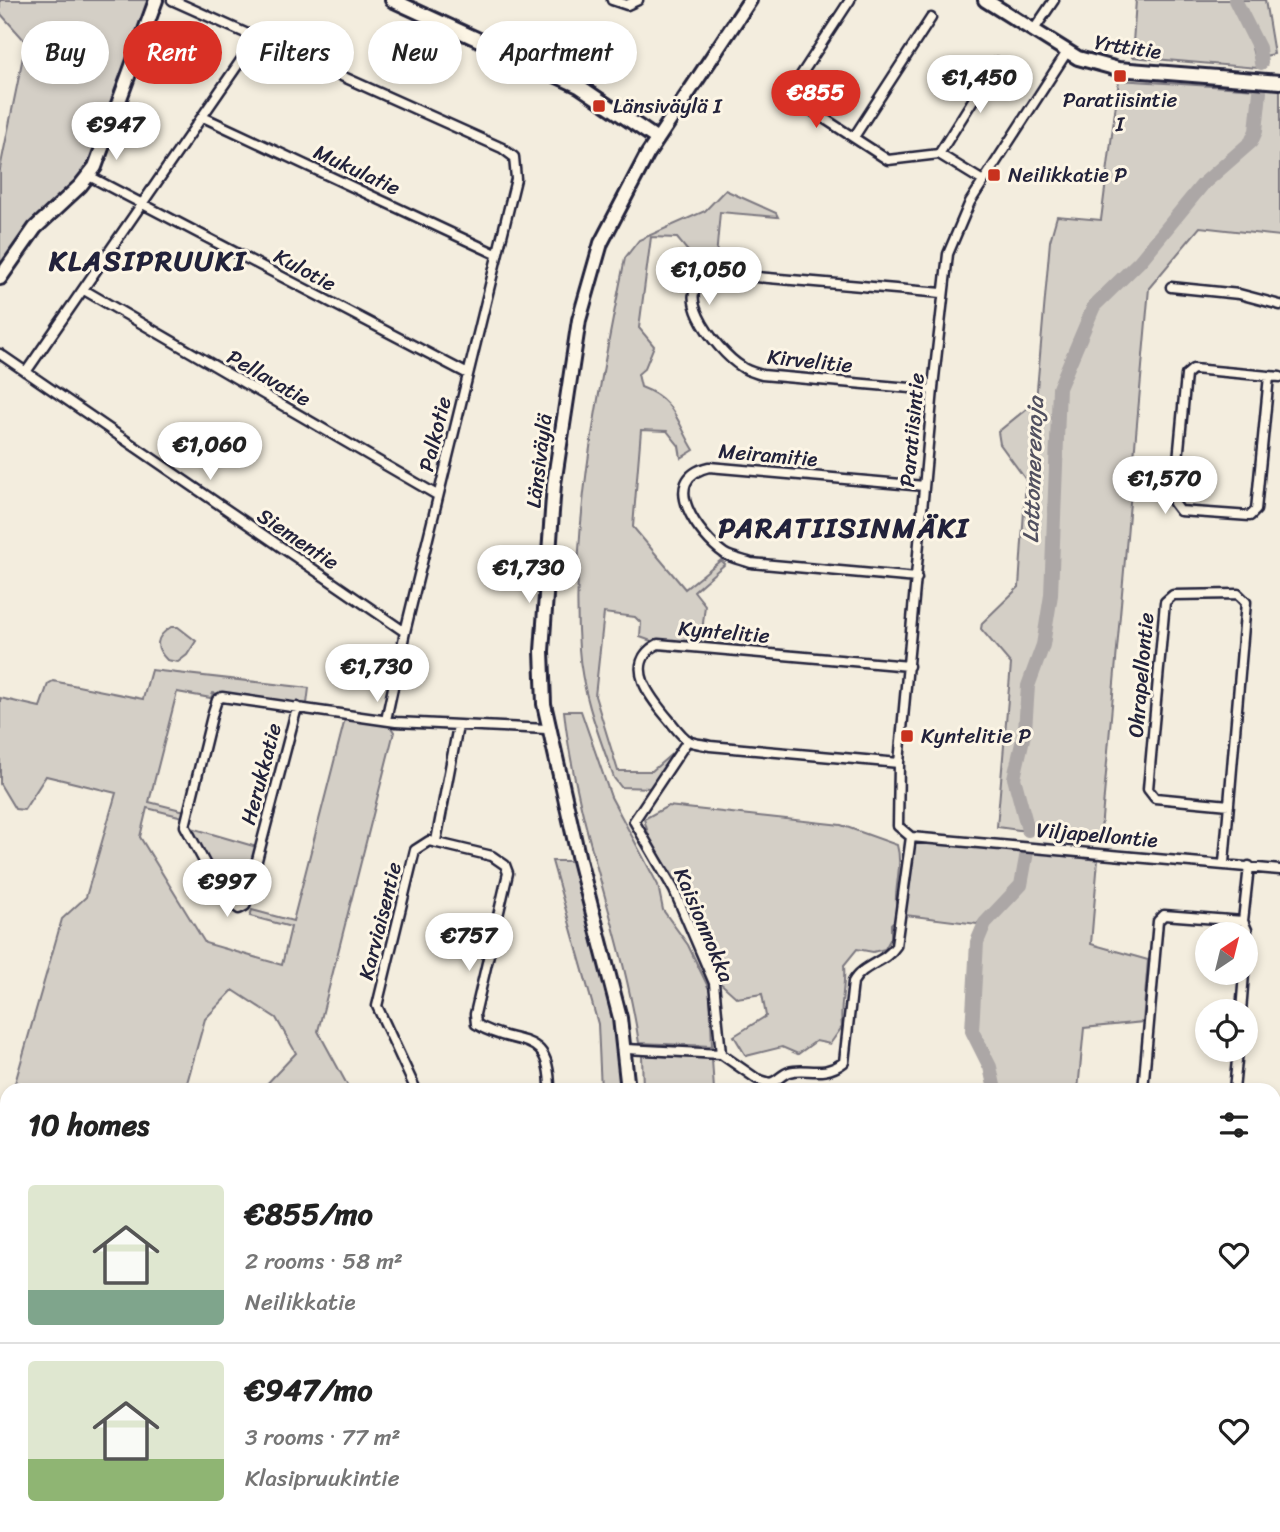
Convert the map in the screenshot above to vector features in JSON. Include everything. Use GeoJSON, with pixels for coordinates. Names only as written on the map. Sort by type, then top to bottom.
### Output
{"type":"FeatureCollection","features":[{"type":"Feature","properties":{"kind":"main road"},"geometry":{"type":"LineString","coordinates":[[0,278],[35,228],[89,176],[102,153],[156,0]]}},
{"type":"Feature","properties":{"kind":"main road"},"geometry":{"type":"LineString","coordinates":[[392,0],[579,86],[657,139]]}},
{"type":"Feature","properties":{"kind":"main road","name":"Länsiväylä"},"geometry":{"type":"LineString","coordinates":[[628,1083],[626,1049],[547,729],[542,651],[554,484],[579,320],[601,243],[620,202],[657,139],[750,0]]}},
{"type":"Feature","properties":{"kind":"main road","name":"Yrttitie"},"geometry":{"type":"LineString","coordinates":[[985,0],[1078,58],[1118,69],[1280,82]]}},
{"type":"Feature","properties":{"kind":"street"},"geometry":{"type":"LineString","coordinates":[[172,0],[236,28]]}},
{"type":"Feature","properties":{"kind":"street"},"geometry":{"type":"LineString","coordinates":[[612,0],[627,5],[638,0]]}},
{"type":"Feature","properties":{"kind":"street"},"geometry":{"type":"LineString","coordinates":[[850,0],[788,95],[888,160],[939,154],[983,181]]}},
{"type":"Feature","properties":{"kind":"street"},"geometry":{"type":"LineString","coordinates":[[1033,31],[1054,0]]}},
{"type":"Feature","properties":{"kind":"street"},"geometry":{"type":"LineString","coordinates":[[854,137],[931,18]]}},
{"type":"Feature","properties":{"kind":"street","name":"Paratiisintie"},"geometry":{"type":"LineString","coordinates":[[911,837],[902,833],[897,819],[899,763],[942,293],[948,254],[959,224],[983,181],[1067,52]]}},
{"type":"Feature","properties":{"kind":"street"},"geometry":{"type":"LineString","coordinates":[[939,154],[997,62]]}},
{"type":"Feature","properties":{"kind":"street"},"geometry":{"type":"LineString","coordinates":[[26,372],[236,68]]}},
{"type":"Feature","properties":{"kind":"street","name":"Palkotie"},"geometry":{"type":"LineString","coordinates":[[354,81],[502,148],[514,157],[516,179],[386,720]]}},
{"type":"Feature","properties":{"kind":"street","name":"Mukulatie"},"geometry":{"type":"LineString","coordinates":[[203,117],[496,254]]}},
{"type":"Feature","properties":{"kind":"street","name":"Kulotie"},"geometry":{"type":"LineString","coordinates":[[89,176],[468,374]]}},
{"type":"Feature","properties":{"kind":"street","name":"Kirvelitie"},"geometry":{"type":"LineString","coordinates":[[933,390],[762,375],[743,368],[697,316],[693,301],[695,287],[701,280],[721,274],[942,293]]}},
{"type":"Feature","properties":{"kind":"street"},"geometry":{"type":"LineString","coordinates":[[1171,287],[1239,293],[1280,305]]}},
{"type":"Feature","properties":{"kind":"street","name":"Pellavatie"},"geometry":{"type":"LineString","coordinates":[[84,290],[438,495]]}},
{"type":"Feature","properties":{"kind":"street","name":"Siementie"},"geometry":{"type":"LineString","coordinates":[[0,355],[405,632]]}},
{"type":"Feature","properties":{"kind":"street"},"geometry":{"type":"LineString","coordinates":[[1269,376],[1255,510],[1250,516],[1180,511],[1174,503],[1186,375],[1193,369],[1280,377]]}},
{"type":"Feature","properties":{"kind":"street","name":"Meiramitie"},"geometry":{"type":"LineString","coordinates":[[916,578],[751,563],[726,555],[688,510],[683,497],[685,482],[695,470],[709,467],[924,486]]}},
{"type":"Feature","properties":{"kind":"street","name":"Ohrapellontie"},"geometry":{"type":"LineString","coordinates":[[1224,863],[1229,805],[1246,603],[1238,594],[1172,595],[1165,602],[1148,789],[1155,798],[1229,805]]}},
{"type":"Feature","properties":{"kind":"street","name":"Kyntelitie"},"geometry":{"type":"LineString","coordinates":[[688,740],[647,695],[640,680],[644,658],[650,649],[658,645],[909,666]]}},
{"type":"Feature","properties":{"kind":"street","name":"Herukkatie"},"geometry":{"type":"LineString","coordinates":[[222,697],[297,707],[245,906],[239,909],[223,897],[185,826],[217,700],[222,697]]}},
{"type":"Feature","properties":{"kind":"street"},"geometry":{"type":"LineString","coordinates":[[297,707],[386,720],[547,729]]}},
{"type":"Feature","properties":{"kind":"street"},"geometry":{"type":"LineString","coordinates":[[458,726],[436,842],[492,856],[505,865],[508,873],[475,1014],[476,1024],[488,1031],[534,1042],[546,1054],[550,1083]]}},
{"type":"Feature","properties":{"kind":"street"},"geometry":{"type":"LineString","coordinates":[[688,740],[710,746],[899,763]]}},
{"type":"Feature","properties":{"kind":"street","name":"Kaisionnokka"},"geometry":{"type":"LineString","coordinates":[[688,740],[634,821],[674,890],[714,982],[721,1054]]}},
{"type":"Feature","properties":{"kind":"street"},"geometry":{"type":"LineString","coordinates":[[626,1049],[721,1054],[757,1079],[770,1083],[790,1071],[816,1072],[833,1069],[844,1062],[853,982],[858,974],[884,958],[896,946],[911,837]]}},
{"type":"Feature","properties":{"kind":"street","name":"Viljapellontie"},"geometry":{"type":"LineString","coordinates":[[911,837],[1280,870]]}},
{"type":"Feature","properties":{"kind":"street","name":"Karviaisentie"},"geometry":{"type":"LineString","coordinates":[[413,1083],[377,1006],[415,849],[429,841],[436,842]]}},
{"type":"Feature","properties":{"kind":"street"},"geometry":{"type":"LineString","coordinates":[[1144,1083],[1158,921],[1164,915],[1243,921],[1249,866]]}},
{"type":"Feature","properties":{"kind":"street"},"geometry":{"type":"LineString","coordinates":[[1235,1083],[1237,1062]]}},
{"type":"Feature","properties":{"kind":"shaded area"},"geometry":{"type":"Polygon","coordinates":[[[0,0],[150,0],[143,21],[123,21],[123,77],[97,151],[83,176],[26,231],[0,269],[0,169],[21,66],[21,84],[109,84],[109,21],[21,21],[21,36],[0,13],[0,0]]]}},
{"type":"Feature","properties":{"kind":"shaded area"},"geometry":{"type":"Polygon","coordinates":[[[1136,0],[1232,0],[1248,32],[1257,68],[1132,57],[1136,0]]]}},
{"type":"Feature","properties":{"kind":"shaded area"},"geometry":{"type":"Polygon","coordinates":[[[1239,0],[1265,0],[1274,54],[1265,56],[1239,0]]]}},
{"type":"Feature","properties":{"kind":"shaded area"},"geometry":{"type":"Polygon","coordinates":[[[1119,80],[1258,89],[1258,108],[1262,89],[1280,88],[1280,236],[1200,227],[1149,288],[1100,841],[997,827],[1011,664],[981,629],[982,623],[1019,587],[1026,480],[1000,444],[998,432],[1036,401],[1050,241],[1057,216],[1101,220],[1119,80]]]}},
{"type":"Feature","properties":{"kind":"shaded area"},"geometry":{"type":"Polygon","coordinates":[[[725,190],[776,213],[778,217],[720,212],[715,269],[699,262],[677,238],[651,237],[639,328],[654,346],[645,368],[638,374],[641,387],[662,398],[674,412],[694,450],[681,458],[679,446],[667,431],[641,430],[633,527],[685,589],[721,560],[725,564],[694,591],[705,605],[701,642],[654,642],[640,637],[641,623],[635,617],[604,613],[595,696],[618,771],[652,771],[682,745],[653,788],[621,787],[614,778],[592,715],[579,649],[579,551],[597,403],[625,258],[639,240],[705,211],[725,190]]]}},
{"type":"Feature","properties":{"kind":"shaded area"},"geometry":{"type":"Polygon","coordinates":[[[171,627],[178,627],[196,641],[187,655],[178,662],[167,660],[158,646],[159,638],[171,627]]]}},
{"type":"Feature","properties":{"kind":"shaded area"},"geometry":{"type":"Polygon","coordinates":[[[151,670],[309,688],[307,704],[213,693],[211,698],[177,692],[149,802],[185,811],[183,817],[147,808],[140,837],[205,943],[282,965],[291,927],[250,916],[252,910],[293,921],[345,719],[390,726],[394,732],[318,1031],[346,1083],[268,1083],[296,1053],[276,1018],[233,990],[205,1019],[187,1083],[15,1083],[62,919],[86,897],[116,793],[46,776],[24,810],[15,809],[0,784],[0,698],[40,707],[48,684],[53,681],[143,699],[151,670]]]}},
{"type":"Feature","properties":{"kind":"shaded area"},"geometry":{"type":"Polygon","coordinates":[[[564,711],[581,711],[611,797],[658,885],[663,910],[688,945],[710,991],[712,1046],[639,1043],[622,959],[578,795],[564,711]]]}},
{"type":"Feature","properties":{"kind":"shaded area"},"geometry":{"type":"Polygon","coordinates":[[[668,806],[841,825],[897,845],[898,917],[891,924],[891,938],[885,949],[873,952],[857,949],[844,965],[842,1027],[830,1044],[816,1041],[798,1054],[782,1047],[746,1056],[734,1036],[766,1016],[762,994],[737,998],[717,980],[686,896],[650,840],[644,819],[668,806]]]}},
{"type":"Feature","properties":{"kind":"shaded area"},"geometry":{"type":"Polygon","coordinates":[[[185,826],[260,848],[245,906],[228,903],[185,826]]]}},
{"type":"Feature","properties":{"kind":"shaded area"},"geometry":{"type":"Polygon","coordinates":[[[918,841],[1022,851],[1017,883],[977,924],[905,915],[912,847],[918,841]]]}},
{"type":"Feature","properties":{"kind":"shaded area"},"geometry":{"type":"Polygon","coordinates":[[[1031,852],[1098,860],[1091,944],[1148,960],[1143,1022],[1084,1028],[1079,1083],[997,1083],[994,1070],[976,1035],[974,1019],[979,951],[985,929],[1024,885],[1031,852]]]}},
{"type":"Feature","properties":{"kind":"shaded area"},"geometry":{"type":"Polygon","coordinates":[[[552,861],[572,861],[613,1005],[622,1083],[601,1083],[598,1024],[552,861]]]}},
{"type":"Feature","properties":{"kind":"shaded area"},"geometry":{"type":"Polygon","coordinates":[[[642,1055],[712,1059],[714,1083],[643,1083],[642,1055]]]}},
{"type":"Feature","properties":{"kind":"waterway","name":"Lattomerenoja"},"geometry":{"type":"LineString","coordinates":[[1235,0],[1259,48],[1261,63]]}},
{"type":"Feature","properties":{"kind":"waterway","name":"Lattomerenoja"},"geometry":{"type":"LineString","coordinates":[[1028,830],[1014,778],[1025,730],[1028,686],[1043,645],[1051,595],[1059,388],[1094,306],[1140,261],[1203,184],[1251,142],[1256,131],[1260,92]]}},
{"type":"Feature","properties":{"kind":"waterway","name":"Lattomerenoja"},"geometry":{"type":"LineString","coordinates":[[993,1083],[990,1067],[972,1031],[977,942],[985,923],[1021,885],[1027,852]]}},
{"type":"Feature","properties":{"kind":"place","name":"Paratiisintie I"},"geometry":{"type":"Point","coordinates":[1120,76]}},
{"type":"Feature","properties":{"kind":"place","name":"Länsiväylä I"},"geometry":{"type":"Point","coordinates":[599,106]}},
{"type":"Feature","properties":{"kind":"place","name":"Neilikkatie P"},"geometry":{"type":"Point","coordinates":[994,175]}},
{"type":"Feature","properties":{"kind":"place","name":"Kyntelitie P"},"geometry":{"type":"Point","coordinates":[907,736]}},
{"type":"Feature","properties":{"kind":"district","name":"KLASIPRUUKI"},"geometry":{"type":"Point","coordinates":[148,260]}},
{"type":"Feature","properties":{"kind":"district","name":"PARATIISINMÄKI"},"geometry":{"type":"Point","coordinates":[844,527]}}]}
